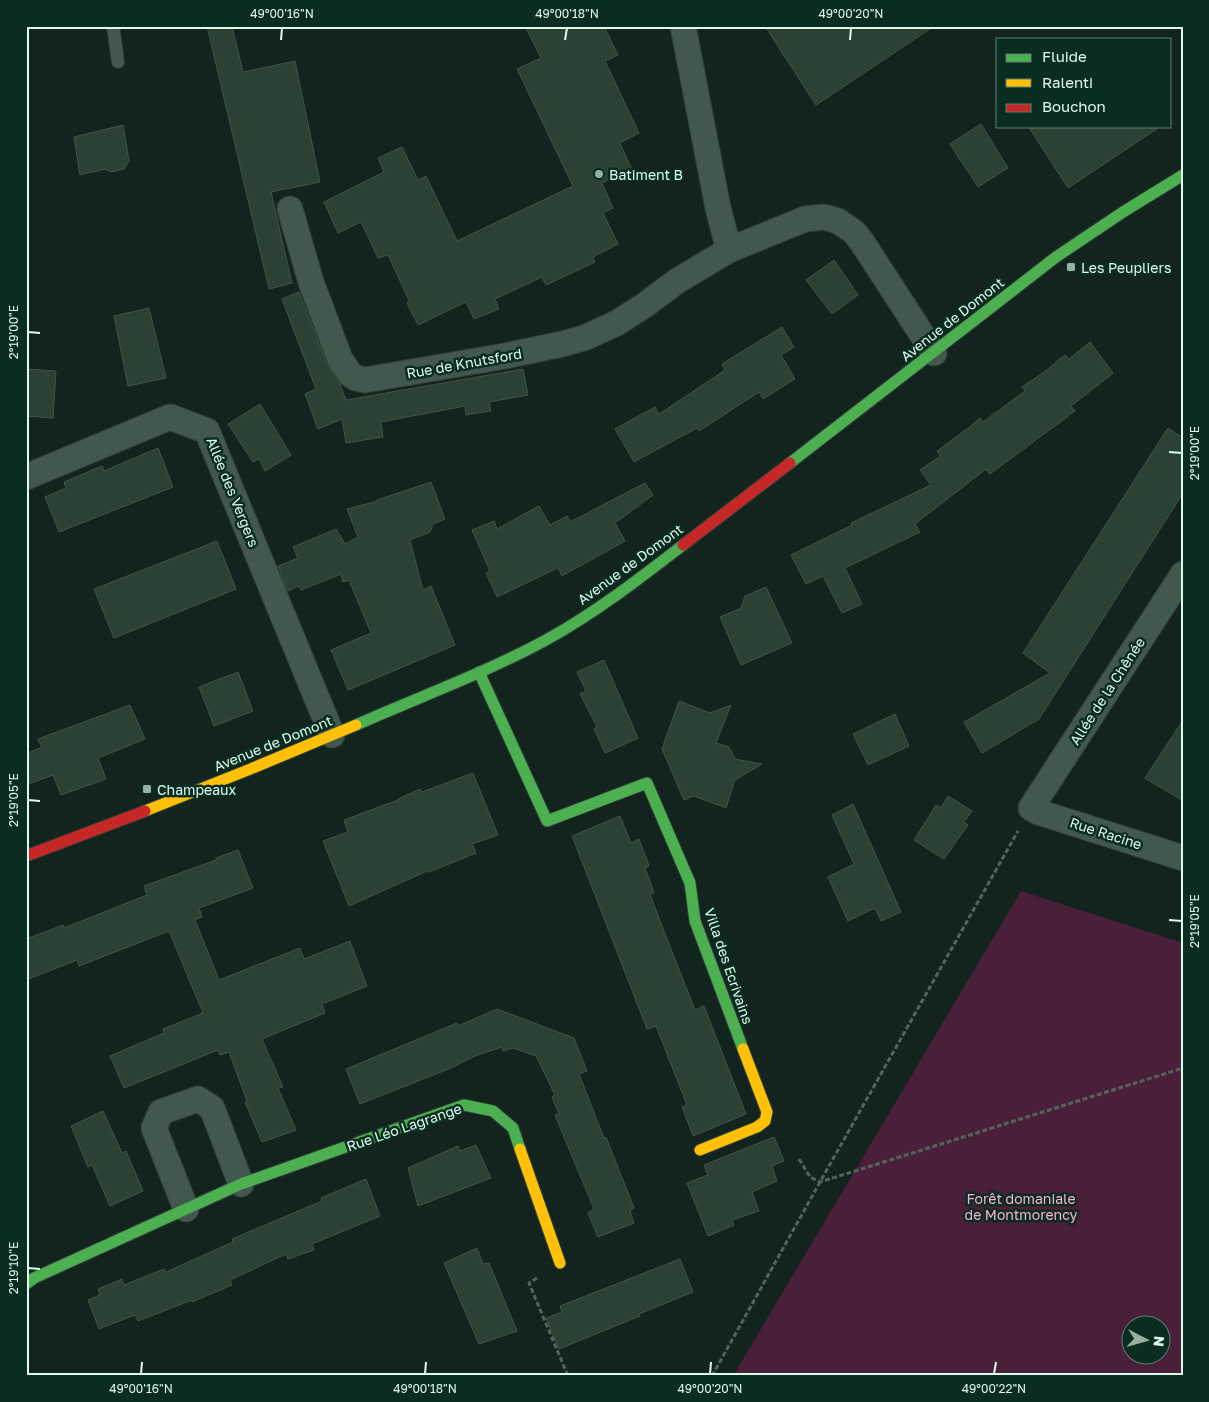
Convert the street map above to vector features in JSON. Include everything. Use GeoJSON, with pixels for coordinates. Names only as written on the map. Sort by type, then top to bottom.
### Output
{"type":"FeatureCollection","features":[{"type":"Feature","properties":{"kind":"street"},"geometry":{"type":"LineString","coordinates":[[683,26],[718,208],[729,250]]}},
{"type":"Feature","properties":{"kind":"street","name":"Avenue de Domont"},"geometry":{"type":"LineString","coordinates":[[26,856],[134,816],[332,736],[479,672],[544,641],[576,623],[625,590],[1056,257],[1183,175]]}},
{"type":"Feature","properties":{"kind":"street","name":"Rue de Knutsford"},"geometry":{"type":"LineString","coordinates":[[290,209],[311,282],[340,359],[350,374],[365,380],[505,356],[584,338],[617,323],[677,281],[729,250],[805,219],[824,217],[838,221],[854,232],[934,352]]}},
{"type":"Feature","properties":{"kind":"street","name":"Allée des Vergers"},"geometry":{"type":"LineString","coordinates":[[26,477],[170,417],[207,430],[332,736]]}},
{"type":"Feature","properties":{"kind":"street","name":"Allée de la Chênée"},"geometry":{"type":"LineString","coordinates":[[1031,808],[1183,574]]}},
{"type":"Feature","properties":{"kind":"street","name":"Villa des Ecrivains"},"geometry":{"type":"LineString","coordinates":[[479,672],[547,821],[647,783],[690,883],[695,920],[767,1112],[765,1121],[757,1127],[700,1150]]}},
{"type":"Feature","properties":{"kind":"street","name":"Rue Racine"},"geometry":{"type":"LineString","coordinates":[[1031,808],[1038,812],[1183,858]]}},
{"type":"Feature","properties":{"kind":"street"},"geometry":{"type":"LineString","coordinates":[[186,1209],[154,1128],[161,1112],[198,1098],[212,1108],[241,1184]]}},
{"type":"Feature","properties":{"kind":"street","name":"Rue Léo Lagrange"},"geometry":{"type":"LineString","coordinates":[[26,1284],[34,1278],[241,1184],[464,1105],[493,1111],[513,1128],[560,1263]]}},
{"type":"Feature","properties":{"kind":"lane"},"geometry":{"type":"LineString","coordinates":[[113,26],[118,62]]}},
{"type":"Feature","properties":{"kind":"path"},"geometry":{"type":"LineString","coordinates":[[712,1376],[1031,808]]}},
{"type":"Feature","properties":{"kind":"path"},"geometry":{"type":"LineString","coordinates":[[799,1159],[810,1177],[820,1182],[1183,1068]]}},
{"type":"Feature","properties":{"kind":"path"},"geometry":{"type":"LineString","coordinates":[[560,1263],[530,1283],[568,1376]]}},
{"type":"Feature","properties":{"kind":"green space","name":"Forêt domaniale de Montmorency"},"geometry":{"type":"Polygon","coordinates":[[[1021,891],[1183,943],[1183,1376],[733,1376],[1021,891]]]}},
{"type":"Feature","properties":{"kind":"building"},"geometry":{"type":"Polygon","coordinates":[[[207,26],[232,26],[243,72],[295,61],[320,182],[271,192],[292,283],[269,289],[207,26]]]}},
{"type":"Feature","properties":{"kind":"building","name":"Batiment B"},"geometry":{"type":"Polygon","coordinates":[[[525,26],[604,26],[618,55],[605,61],[639,133],[620,143],[631,168],[602,183],[613,208],[603,213],[618,244],[593,257],[595,262],[546,285],[542,277],[495,299],[499,309],[474,319],[466,302],[418,325],[407,303],[409,300],[388,255],[378,258],[361,222],[338,233],[324,202],[384,172],[378,158],[402,147],[418,180],[426,176],[457,241],[573,186],[517,69],[541,58],[525,26]]]}},
{"type":"Feature","properties":{"kind":"building"},"geometry":{"type":"Polygon","coordinates":[[[765,26],[934,26],[816,105],[765,26]]]}},
{"type":"Feature","properties":{"kind":"building"},"geometry":{"type":"Polygon","coordinates":[[[981,124],[1008,168],[978,187],[950,144],[981,124]]]}},
{"type":"Feature","properties":{"kind":"building"},"geometry":{"type":"Polygon","coordinates":[[[123,125],[129,161],[124,169],[111,172],[105,169],[80,175],[74,137],[123,125]]]}},
{"type":"Feature","properties":{"kind":"building"},"geometry":{"type":"Polygon","coordinates":[[[1029,128],[1158,128],[1068,188],[1029,128]]]}},
{"type":"Feature","properties":{"kind":"building"},"geometry":{"type":"Polygon","coordinates":[[[834,260],[858,295],[832,314],[806,280],[834,260]]]}},
{"type":"Feature","properties":{"kind":"building"},"geometry":{"type":"Polygon","coordinates":[[[299,292],[327,364],[340,384],[346,400],[523,369],[528,395],[489,402],[491,411],[466,415],[465,406],[381,422],[383,437],[346,443],[342,419],[318,429],[305,394],[316,389],[282,299],[299,292]]]}},
{"type":"Feature","properties":{"kind":"building"},"geometry":{"type":"Polygon","coordinates":[[[149,308],[166,378],[128,386],[114,316],[149,308]]]}},
{"type":"Feature","properties":{"kind":"building"},"geometry":{"type":"Polygon","coordinates":[[[782,327],[794,347],[781,355],[795,379],[763,399],[759,392],[699,431],[697,428],[634,462],[615,429],[655,407],[659,414],[725,370],[722,364],[782,327]]]}},
{"type":"Feature","properties":{"kind":"building"},"geometry":{"type":"Polygon","coordinates":[[[1090,342],[1113,373],[1071,406],[1075,411],[990,474],[986,469],[915,524],[920,532],[845,568],[862,604],[842,613],[823,576],[806,584],[791,555],[852,525],[851,523],[931,485],[920,470],[940,456],[937,451],[980,418],[983,422],[1025,391],[1022,387],[1065,355],[1069,359],[1090,342]]]}},
{"type":"Feature","properties":{"kind":"building"},"geometry":{"type":"Polygon","coordinates":[[[26,369],[56,371],[53,418],[26,416],[26,369]]]}},
{"type":"Feature","properties":{"kind":"building"},"geometry":{"type":"Polygon","coordinates":[[[260,404],[291,455],[265,471],[259,459],[253,462],[228,424],[260,404]]]}},
{"type":"Feature","properties":{"kind":"building"},"geometry":{"type":"Polygon","coordinates":[[[1168,428],[1183,438],[1183,493],[1039,719],[982,753],[964,722],[1050,673],[1023,653],[1168,428]]]}},
{"type":"Feature","properties":{"kind":"building"},"geometry":{"type":"Polygon","coordinates":[[[158,448],[173,487],[59,532],[45,497],[66,488],[64,482],[102,466],[104,471],[158,448]]]}},
{"type":"Feature","properties":{"kind":"building"},"geometry":{"type":"Polygon","coordinates":[[[431,482],[445,519],[433,524],[430,532],[410,540],[423,590],[431,586],[455,645],[348,690],[331,650],[371,633],[349,580],[343,582],[341,574],[301,590],[298,586],[288,591],[278,566],[298,558],[293,547],[336,529],[345,544],[358,537],[347,509],[378,501],[431,482]]]}},
{"type":"Feature","properties":{"kind":"building"},"geometry":{"type":"Polygon","coordinates":[[[645,483],[653,495],[615,523],[625,541],[562,576],[558,568],[497,597],[486,573],[490,571],[472,530],[494,521],[497,529],[539,506],[550,525],[567,516],[570,522],[645,483]]]}},
{"type":"Feature","properties":{"kind":"building"},"geometry":{"type":"Polygon","coordinates":[[[217,541],[236,589],[114,638],[94,589],[217,541]]]}},
{"type":"Feature","properties":{"kind":"building"},"geometry":{"type":"Polygon","coordinates":[[[766,587],[792,643],[741,665],[720,617],[741,608],[745,596],[766,587]]]}},
{"type":"Feature","properties":{"kind":"building"},"geometry":{"type":"Polygon","coordinates":[[[604,660],[638,738],[605,753],[594,729],[597,727],[580,694],[586,691],[577,672],[604,660]]]}},
{"type":"Feature","properties":{"kind":"building"},"geometry":{"type":"Polygon","coordinates":[[[238,672],[253,711],[214,726],[199,687],[238,672]]]}},
{"type":"Feature","properties":{"kind":"building"},"geometry":{"type":"Polygon","coordinates":[[[679,701],[710,713],[731,705],[716,743],[729,747],[735,759],[762,764],[735,780],[726,808],[694,796],[684,800],[662,749],[679,701]]]}},
{"type":"Feature","properties":{"kind":"building"},"geometry":{"type":"Polygon","coordinates":[[[130,705],[145,739],[98,758],[106,779],[61,795],[53,775],[26,785],[26,754],[42,747],[38,739],[130,705]]]}},
{"type":"Feature","properties":{"kind":"building"},"geometry":{"type":"Polygon","coordinates":[[[895,714],[909,746],[868,765],[853,734],[895,714]]]}},
{"type":"Feature","properties":{"kind":"building"},"geometry":{"type":"Polygon","coordinates":[[[1183,720],[1183,801],[1145,778],[1183,720]]]}},
{"type":"Feature","properties":{"kind":"building"},"geometry":{"type":"Polygon","coordinates":[[[473,773],[498,835],[472,844],[476,853],[429,872],[427,871],[349,906],[323,841],[348,832],[344,820],[398,800],[420,789],[422,792],[473,773]]]}},
{"type":"Feature","properties":{"kind":"building"},"geometry":{"type":"Polygon","coordinates":[[[948,796],[972,811],[964,822],[968,825],[944,859],[914,840],[936,805],[941,808],[948,796]]]}},
{"type":"Feature","properties":{"kind":"building"},"geometry":{"type":"Polygon","coordinates":[[[853,804],[901,912],[881,921],[875,908],[848,921],[828,877],[854,864],[832,815],[853,804]]]}},
{"type":"Feature","properties":{"kind":"building"},"geometry":{"type":"Polygon","coordinates":[[[620,816],[631,843],[639,839],[649,866],[645,868],[654,893],[650,894],[660,921],[695,1010],[704,1006],[746,1114],[693,1136],[682,1107],[687,1105],[656,1026],[647,1029],[572,836],[620,816]]]}},
{"type":"Feature","properties":{"kind":"building"},"geometry":{"type":"Polygon","coordinates":[[[238,850],[253,888],[199,908],[202,917],[195,920],[219,980],[300,948],[304,959],[350,941],[367,986],[322,1004],[325,1013],[262,1039],[283,1087],[278,1088],[296,1130],[262,1142],[245,1102],[247,1101],[229,1052],[220,1055],[218,1050],[124,1088],[110,1056],[164,1033],[163,1029],[203,1013],[169,931],[79,966],[77,960],[26,980],[26,939],[63,925],[64,928],[147,895],[144,886],[238,850]]]}},
{"type":"Feature","properties":{"kind":"building"},"geometry":{"type":"Polygon","coordinates":[[[497,1009],[574,1038],[587,1071],[579,1074],[634,1208],[630,1211],[634,1223],[598,1237],[588,1213],[594,1209],[555,1115],[559,1114],[552,1097],[555,1095],[536,1056],[513,1048],[503,1051],[502,1047],[475,1056],[451,1068],[360,1104],[346,1069],[457,1023],[458,1026],[497,1009]]]}},
{"type":"Feature","properties":{"kind":"building"},"geometry":{"type":"Polygon","coordinates":[[[103,1111],[122,1153],[126,1151],[143,1191],[110,1206],[92,1165],[88,1167],[71,1126],[103,1111]]]}},
{"type":"Feature","properties":{"kind":"building"},"geometry":{"type":"Polygon","coordinates":[[[774,1137],[784,1161],[772,1166],[777,1181],[752,1192],[759,1211],[732,1220],[734,1225],[708,1236],[687,1183],[708,1175],[704,1165],[774,1137]]]}},
{"type":"Feature","properties":{"kind":"building"},"geometry":{"type":"Polygon","coordinates":[[[476,1145],[491,1178],[418,1206],[408,1168],[458,1146],[460,1151],[476,1145]]]}},
{"type":"Feature","properties":{"kind":"building"},"geometry":{"type":"Polygon","coordinates":[[[366,1179],[380,1216],[312,1244],[314,1250],[288,1259],[286,1254],[230,1280],[232,1285],[192,1302],[192,1300],[138,1321],[135,1315],[99,1329],[88,1300],[100,1295],[98,1289],[122,1279],[124,1285],[164,1269],[166,1272],[233,1242],[232,1239],[322,1201],[321,1198],[366,1179]]]}},
{"type":"Feature","properties":{"kind":"building"},"geometry":{"type":"Polygon","coordinates":[[[477,1248],[483,1264],[489,1263],[517,1331],[479,1344],[444,1263],[477,1248]]]}},
{"type":"Feature","properties":{"kind":"building"},"geometry":{"type":"Polygon","coordinates":[[[680,1259],[693,1292],[559,1349],[546,1318],[562,1312],[560,1306],[680,1259]]]}},
{"type":"Feature","properties":{"kind":"traffic: fast"},"geometry":{"type":"LineString","coordinates":[[790,463],[1056,257],[1183,175]]}},
{"type":"Feature","properties":{"kind":"traffic: fast"},"geometry":{"type":"LineString","coordinates":[[356,725],[476,674],[546,640],[599,607],[683,545]]}},
{"type":"Feature","properties":{"kind":"traffic: fast"},"geometry":{"type":"LineString","coordinates":[[479,672],[547,821],[647,783],[690,883],[695,921],[743,1049]]}},
{"type":"Feature","properties":{"kind":"traffic: fast"},"geometry":{"type":"LineString","coordinates":[[26,1284],[34,1278],[241,1184],[464,1105],[493,1111],[513,1128],[520,1149]]}},
{"type":"Feature","properties":{"kind":"traffic: slow"},"geometry":{"type":"LineString","coordinates":[[145,811],[356,725]]}},
{"type":"Feature","properties":{"kind":"traffic: slow"},"geometry":{"type":"LineString","coordinates":[[700,1150],[757,1127],[765,1121],[767,1112],[743,1049]]}},
{"type":"Feature","properties":{"kind":"traffic: slow"},"geometry":{"type":"LineString","coordinates":[[520,1149],[560,1263]]}},
{"type":"Feature","properties":{"kind":"traffic: jam"},"geometry":{"type":"LineString","coordinates":[[683,545],[790,463]]}},
{"type":"Feature","properties":{"kind":"traffic: jam"},"geometry":{"type":"LineString","coordinates":[[26,856],[145,811]]}},
{"type":"Feature","properties":{"kind":"place","name":"Batiment B"},"geometry":{"type":"Point","coordinates":[599,174]}},
{"type":"Feature","properties":{"kind":"place","name":"Les Peupliers"},"geometry":{"type":"Point","coordinates":[1071,267]}},
{"type":"Feature","properties":{"kind":"place","name":"Champeaux"},"geometry":{"type":"Point","coordinates":[147,789]}}]}
